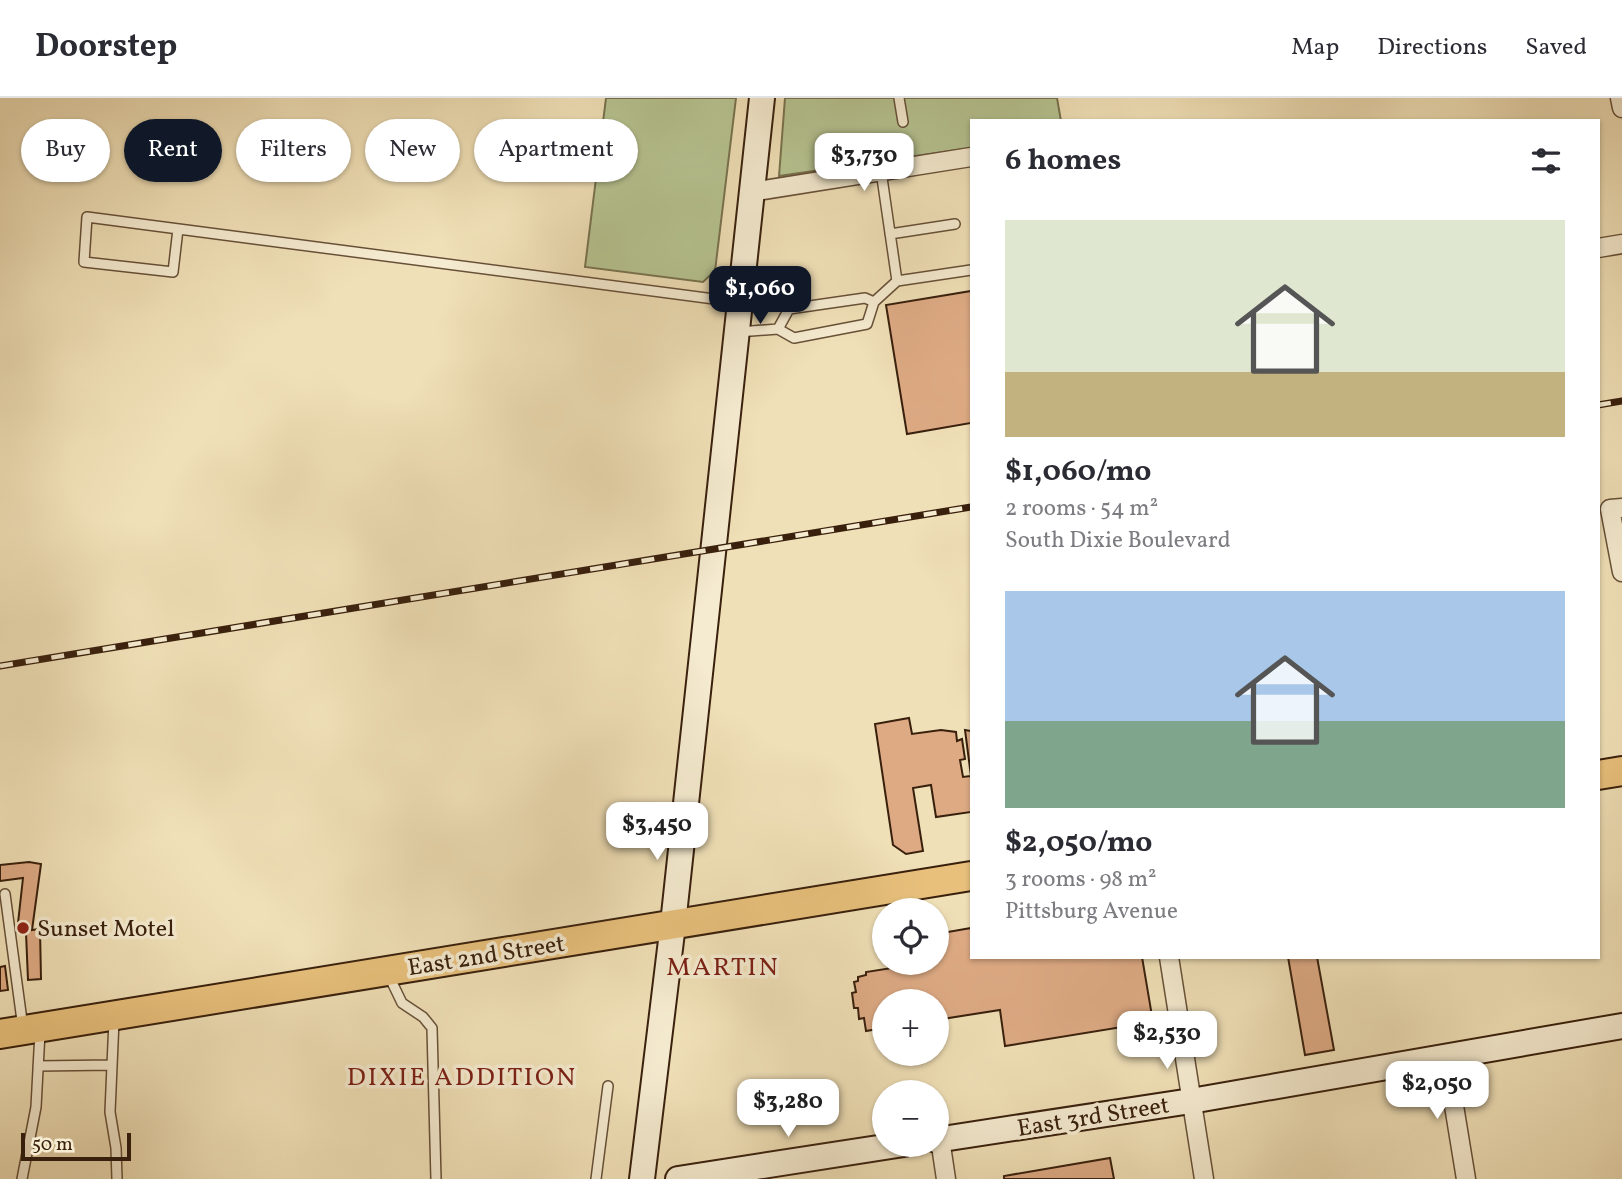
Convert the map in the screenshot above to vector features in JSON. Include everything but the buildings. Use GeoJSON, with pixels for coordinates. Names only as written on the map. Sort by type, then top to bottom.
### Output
{"type":"FeatureCollection","features":[{"type":"Feature","properties":{"kind":"main road"},"geometry":{"type":"LineString","coordinates":[[642,1179],[673,924],[762,98]]}},
{"type":"Feature","properties":{"kind":"main road"},"geometry":{"type":"LineString","coordinates":[[1600,775],[1622,771]]}},
{"type":"Feature","properties":{"kind":"main road","name":"East 2nd Street"},"geometry":{"type":"LineString","coordinates":[[21,1030],[970,876]]}},
{"type":"Feature","properties":{"kind":"main road","name":"East 3rd Street"},"geometry":{"type":"LineString","coordinates":[[949,1137],[1191,1101],[1622,1026]]}},
{"type":"Feature","properties":{"kind":"main road"},"geometry":{"type":"LineString","coordinates":[[678,1179],[872,1149]]}},
{"type":"Feature","properties":{"kind":"street"},"geometry":{"type":"LineString","coordinates":[[1620,98],[1622,108]]}},
{"type":"Feature","properties":{"kind":"street"},"geometry":{"type":"LineString","coordinates":[[751,192],[970,157]]}},
{"type":"Feature","properties":{"kind":"street"},"geometry":{"type":"LineString","coordinates":[[1600,248],[1622,244]]}},
{"type":"Feature","properties":{"kind":"street"},"geometry":{"type":"LineString","coordinates":[[1616,508],[1622,572]]}},
{"type":"Feature","properties":{"kind":"street"},"geometry":{"type":"LineString","coordinates":[[1168,959],[1204,1179]]}},
{"type":"Feature","properties":{"kind":"street"},"geometry":{"type":"LineString","coordinates":[[1446,1057],[1465,1179]]}},
{"type":"Feature","properties":{"kind":"street"},"geometry":{"type":"LineString","coordinates":[[942,1157],[946,1179]]}},
{"type":"Feature","properties":{"kind":"lane"},"geometry":{"type":"LineString","coordinates":[[899,98],[903,122]]}},
{"type":"Feature","properties":{"kind":"lane"},"geometry":{"type":"LineString","coordinates":[[881,171],[897,281]]}},
{"type":"Feature","properties":{"kind":"lane"},"geometry":{"type":"LineString","coordinates":[[178,229],[173,272],[84,262],[87,217],[178,229],[739,303]]}},
{"type":"Feature","properties":{"kind":"lane"},"geometry":{"type":"LineString","coordinates":[[890,234],[954,224]]}},
{"type":"Feature","properties":{"kind":"lane"},"geometry":{"type":"LineString","coordinates":[[736,332],[778,329],[794,338],[867,324],[874,302],[897,281],[970,270]]}},
{"type":"Feature","properties":{"kind":"lane"},"geometry":{"type":"LineString","coordinates":[[778,329],[789,309],[865,298],[874,302]]}},
{"type":"Feature","properties":{"kind":"lane"},"geometry":{"type":"LineString","coordinates":[[5,894],[21,1030],[38,1066],[36,1107],[22,1179]]}},
{"type":"Feature","properties":{"kind":"lane"},"geometry":{"type":"LineString","coordinates":[[386,971],[402,1003],[423,1017],[432,1028],[436,1179]]}},
{"type":"Feature","properties":{"kind":"lane"},"geometry":{"type":"LineString","coordinates":[[114,1015],[110,1112],[116,1148],[117,1179]]}},
{"type":"Feature","properties":{"kind":"lane"},"geometry":{"type":"LineString","coordinates":[[38,1066],[112,1065]]}},
{"type":"Feature","properties":{"kind":"lane"},"geometry":{"type":"LineString","coordinates":[[597,1179],[608,1086]]}},
{"type":"Feature","properties":{"kind":"green space"},"geometry":{"type":"Polygon","coordinates":[[[606,98],[736,98],[715,271],[703,282],[585,267],[596,182],[638,182],[638,119],[603,119],[606,98]]]}},
{"type":"Feature","properties":{"kind":"green space"},"geometry":{"type":"Polygon","coordinates":[[[785,98],[1057,98],[1061,119],[970,119],[970,148],[779,176],[785,98]]]}},
{"type":"Feature","properties":{"kind":"railway"},"geometry":{"type":"LineString","coordinates":[[1600,405],[1622,401]]}},
{"type":"Feature","properties":{"kind":"railway"},"geometry":{"type":"LineString","coordinates":[[0,666],[970,507]]}},
{"type":"Feature","properties":{"kind":"place","name":"Sunset Motel"},"geometry":{"type":"Point","coordinates":[23,928]}},
{"type":"Feature","properties":{"kind":"district","name":"MARTIN"},"geometry":{"type":"Point","coordinates":[723,966]}},
{"type":"Feature","properties":{"kind":"district","name":"DIXIE ADDITION"},"geometry":{"type":"Point","coordinates":[462,1076]}}]}
